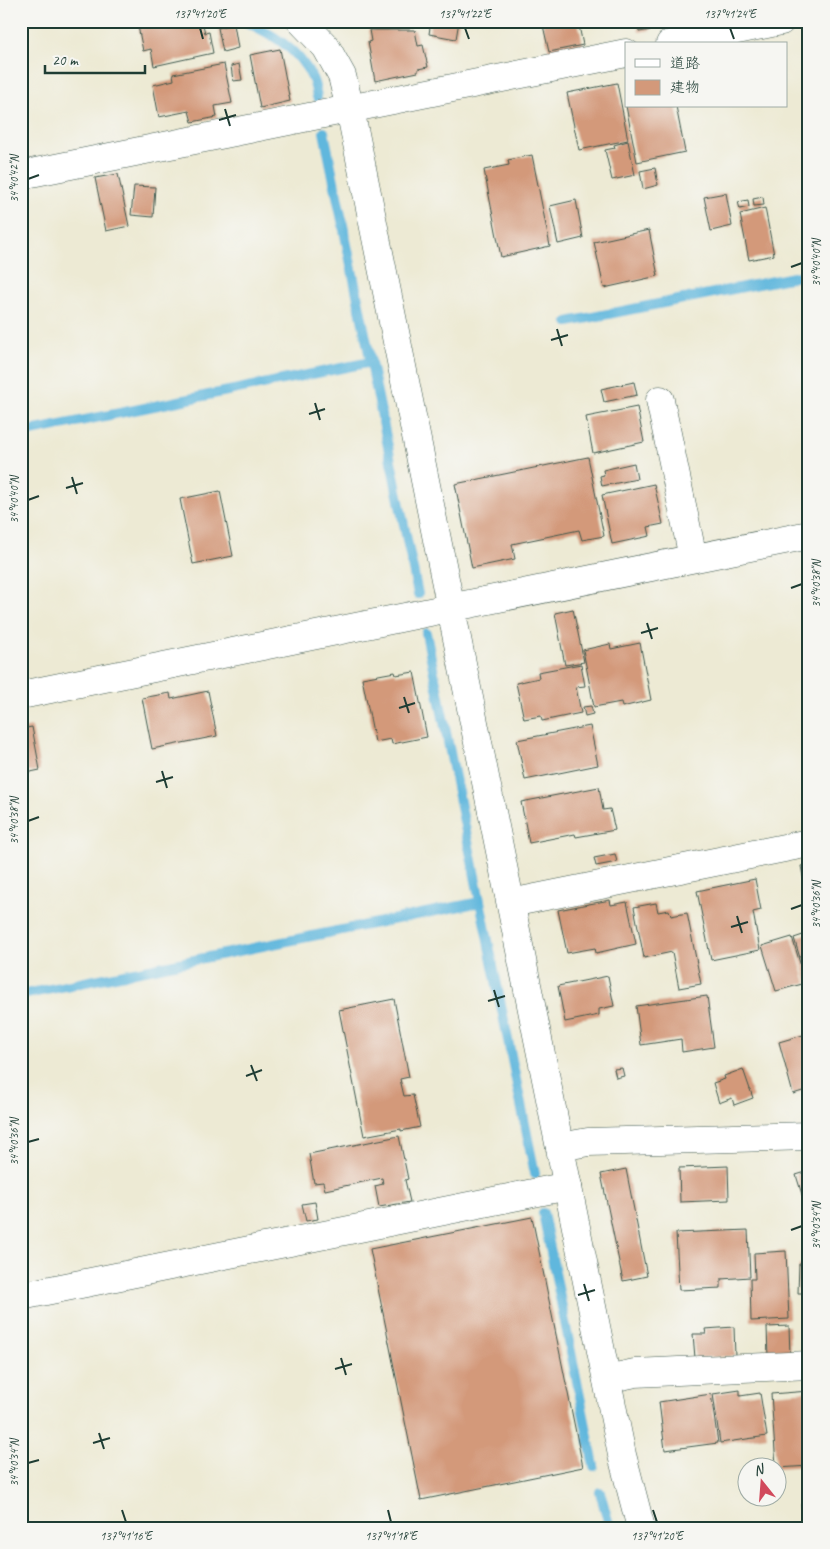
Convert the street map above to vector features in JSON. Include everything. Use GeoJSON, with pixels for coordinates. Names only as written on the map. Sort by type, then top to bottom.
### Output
{"type":"FeatureCollection","features":[{"type":"Feature","properties":{"kind":"street"},"geometry":{"type":"LineString","coordinates":[[301,21],[326,47],[342,76],[350,108],[607,1379],[628,1479],[641,1528]]}},
{"type":"Feature","properties":{"kind":"street"},"geometry":{"type":"LineString","coordinates":[[680,35],[781,21]]}},
{"type":"Feature","properties":{"kind":"street"},"geometry":{"type":"LineString","coordinates":[[21,175],[625,53]]}},
{"type":"Feature","properties":{"kind":"street"},"geometry":{"type":"LineString","coordinates":[[660,400],[693,558]]}},
{"type":"Feature","properties":{"kind":"street"},"geometry":{"type":"LineString","coordinates":[[21,695],[809,535]]}},
{"type":"Feature","properties":{"kind":"street"},"geometry":{"type":"LineString","coordinates":[[511,903],[809,843]]}},
{"type":"Feature","properties":{"kind":"street"},"geometry":{"type":"LineString","coordinates":[[560,1147],[588,1142],[809,1136]]}},
{"type":"Feature","properties":{"kind":"street"},"geometry":{"type":"LineString","coordinates":[[21,1296],[568,1186]]}},
{"type":"Feature","properties":{"kind":"street"},"geometry":{"type":"LineString","coordinates":[[607,1379],[635,1373],[809,1364]]}},
{"type":"Feature","properties":{"kind":"building"},"geometry":{"type":"Polygon","coordinates":[[[137,21],[202,21],[205,33],[209,32],[213,53],[154,66],[151,49],[143,51],[137,21]]]}},
{"type":"Feature","properties":{"kind":"building"},"geometry":{"type":"Polygon","coordinates":[[[431,21],[459,21],[456,39],[429,34],[431,21]]]}},
{"type":"Feature","properties":{"kind":"building"},"geometry":{"type":"Polygon","coordinates":[[[542,21],[578,21],[583,45],[549,52],[542,21]]]}},
{"type":"Feature","properties":{"kind":"building"},"geometry":{"type":"Polygon","coordinates":[[[637,21],[650,21],[651,30],[639,32],[637,21]]]}},
{"type":"Feature","properties":{"kind":"building"},"geometry":{"type":"Polygon","coordinates":[[[234,24],[238,48],[223,52],[218,28],[234,24]]]}},
{"type":"Feature","properties":{"kind":"building"},"geometry":{"type":"Polygon","coordinates":[[[369,30],[415,30],[418,46],[423,45],[428,67],[418,69],[418,72],[375,81],[368,42],[371,41],[369,30]]]}},
{"type":"Feature","properties":{"kind":"building"},"geometry":{"type":"Polygon","coordinates":[[[280,49],[290,101],[260,108],[250,55],[280,49]]]}},
{"type":"Feature","properties":{"kind":"building"},"geometry":{"type":"Polygon","coordinates":[[[224,64],[232,103],[215,106],[217,117],[192,122],[189,111],[159,117],[153,85],[174,80],[173,74],[224,64]]]}},
{"type":"Feature","properties":{"kind":"building"},"geometry":{"type":"Polygon","coordinates":[[[239,64],[242,80],[233,81],[231,66],[239,64]]]}},
{"type":"Feature","properties":{"kind":"building"},"geometry":{"type":"Polygon","coordinates":[[[617,83],[628,140],[579,150],[567,93],[617,83]]]}},
{"type":"Feature","properties":{"kind":"building"},"geometry":{"type":"Polygon","coordinates":[[[626,108],[676,108],[685,152],[637,162],[626,108]]]}},
{"type":"Feature","properties":{"kind":"building"},"geometry":{"type":"Polygon","coordinates":[[[628,141],[635,175],[612,180],[605,150],[615,148],[614,145],[628,141]]]}},
{"type":"Feature","properties":{"kind":"building"},"geometry":{"type":"Polygon","coordinates":[[[532,155],[550,246],[501,257],[484,170],[509,165],[508,160],[532,155]]]}},
{"type":"Feature","properties":{"kind":"building"},"geometry":{"type":"Polygon","coordinates":[[[655,168],[658,185],[643,189],[640,171],[655,168]]]}},
{"type":"Feature","properties":{"kind":"building"},"geometry":{"type":"Polygon","coordinates":[[[118,174],[129,226],[106,231],[95,178],[118,174]]]}},
{"type":"Feature","properties":{"kind":"building"},"geometry":{"type":"Polygon","coordinates":[[[134,186],[155,187],[153,217],[131,215],[134,186]]]}},
{"type":"Feature","properties":{"kind":"building"},"geometry":{"type":"Polygon","coordinates":[[[726,193],[732,226],[711,231],[704,197],[726,193]]]}},
{"type":"Feature","properties":{"kind":"building"},"geometry":{"type":"Polygon","coordinates":[[[763,197],[764,205],[754,206],[753,199],[763,197]]]}},
{"type":"Feature","properties":{"kind":"building"},"geometry":{"type":"Polygon","coordinates":[[[576,200],[583,238],[558,244],[550,206],[576,200]]]}},
{"type":"Feature","properties":{"kind":"building"},"geometry":{"type":"Polygon","coordinates":[[[748,200],[749,207],[740,209],[738,202],[748,200]]]}},
{"type":"Feature","properties":{"kind":"building"},"geometry":{"type":"Polygon","coordinates":[[[765,208],[774,255],[749,260],[740,214],[765,208]]]}},
{"type":"Feature","properties":{"kind":"building"},"geometry":{"type":"Polygon","coordinates":[[[649,230],[658,276],[604,288],[594,242],[649,230]]]}},
{"type":"Feature","properties":{"kind":"building"},"geometry":{"type":"Polygon","coordinates":[[[634,382],[637,395],[604,402],[601,389],[634,382]]]}},
{"type":"Feature","properties":{"kind":"building"},"geometry":{"type":"Polygon","coordinates":[[[637,407],[644,442],[593,453],[586,417],[637,407]]]}},
{"type":"Feature","properties":{"kind":"building"},"geometry":{"type":"Polygon","coordinates":[[[588,457],[604,536],[582,540],[579,530],[512,544],[515,559],[472,568],[455,484],[588,457]]]}},
{"type":"Feature","properties":{"kind":"building"},"geometry":{"type":"Polygon","coordinates":[[[634,463],[637,479],[602,486],[600,476],[604,475],[603,470],[634,463]]]}},
{"type":"Feature","properties":{"kind":"building"},"geometry":{"type":"Polygon","coordinates":[[[654,484],[663,524],[648,527],[650,536],[612,544],[602,495],[654,484]]]}},
{"type":"Feature","properties":{"kind":"building"},"geometry":{"type":"Polygon","coordinates":[[[220,491],[233,556],[193,564],[180,499],[220,491]]]}},
{"type":"Feature","properties":{"kind":"building"},"geometry":{"type":"Polygon","coordinates":[[[573,609],[584,662],[565,665],[555,613],[573,609]]]}},
{"type":"Feature","properties":{"kind":"building"},"geometry":{"type":"Polygon","coordinates":[[[640,643],[651,700],[622,707],[621,702],[594,707],[583,650],[610,644],[611,649],[640,643]]]}},
{"type":"Feature","properties":{"kind":"building"},"geometry":{"type":"Polygon","coordinates":[[[581,664],[585,686],[576,687],[581,713],[542,721],[541,716],[524,719],[516,683],[539,678],[538,672],[581,664]]]}},
{"type":"Feature","properties":{"kind":"building"},"geometry":{"type":"Polygon","coordinates":[[[395,672],[396,675],[414,672],[427,737],[392,744],[391,739],[375,742],[362,678],[395,672]]]}},
{"type":"Feature","properties":{"kind":"building"},"geometry":{"type":"Polygon","coordinates":[[[208,691],[217,736],[152,749],[142,698],[170,693],[171,699],[208,691]]]}},
{"type":"Feature","properties":{"kind":"building"},"geometry":{"type":"Polygon","coordinates":[[[591,706],[593,714],[585,716],[583,707],[591,706]]]}},
{"type":"Feature","properties":{"kind":"building"},"geometry":{"type":"Polygon","coordinates":[[[590,726],[598,765],[525,780],[517,740],[590,726]]]}},
{"type":"Feature","properties":{"kind":"building"},"geometry":{"type":"Polygon","coordinates":[[[32,727],[40,770],[21,774],[21,729],[32,727]]]}},
{"type":"Feature","properties":{"kind":"building"},"geometry":{"type":"Polygon","coordinates":[[[599,787],[603,810],[610,809],[615,830],[576,837],[575,834],[529,843],[521,802],[599,787]]]}},
{"type":"Feature","properties":{"kind":"building"},"geometry":{"type":"Polygon","coordinates":[[[615,854],[617,862],[596,866],[594,858],[615,854]]]}},
{"type":"Feature","properties":{"kind":"building"},"geometry":{"type":"Polygon","coordinates":[[[809,864],[809,903],[808,903],[801,866],[809,864]]]}},
{"type":"Feature","properties":{"kind":"building"},"geometry":{"type":"Polygon","coordinates":[[[755,879],[761,910],[753,912],[760,950],[711,960],[697,891],[755,879]]]}},
{"type":"Feature","properties":{"kind":"building"},"geometry":{"type":"Polygon","coordinates":[[[610,900],[611,905],[627,902],[636,944],[596,953],[595,948],[567,953],[558,910],[610,900]]]}},
{"type":"Feature","properties":{"kind":"building"},"geometry":{"type":"Polygon","coordinates":[[[656,903],[658,912],[669,910],[671,916],[687,913],[701,984],[679,988],[672,952],[644,958],[634,907],[656,903]]]}},
{"type":"Feature","properties":{"kind":"building"},"geometry":{"type":"Polygon","coordinates":[[[809,933],[809,984],[808,984],[794,938],[809,933]]]}},
{"type":"Feature","properties":{"kind":"building"},"geometry":{"type":"Polygon","coordinates":[[[792,937],[806,983],[776,991],[762,946],[792,937]]]}},
{"type":"Feature","properties":{"kind":"building"},"geometry":{"type":"Polygon","coordinates":[[[608,976],[614,1006],[599,1009],[599,1015],[565,1022],[558,986],[608,976]]]}},
{"type":"Feature","properties":{"kind":"building"},"geometry":{"type":"Polygon","coordinates":[[[707,996],[714,1047],[682,1052],[681,1039],[641,1045],[636,1006],[707,996]]]}},
{"type":"Feature","properties":{"kind":"building"},"geometry":{"type":"Polygon","coordinates":[[[394,999],[409,1077],[400,1079],[404,1096],[413,1095],[420,1127],[364,1136],[339,1010],[394,999]]]}},
{"type":"Feature","properties":{"kind":"building"},"geometry":{"type":"Polygon","coordinates":[[[803,1035],[805,1041],[809,1040],[809,1089],[793,1094],[779,1042],[803,1035]]]}},
{"type":"Feature","properties":{"kind":"building"},"geometry":{"type":"Polygon","coordinates":[[[622,1068],[624,1076],[616,1078],[614,1069],[622,1068]]]}},
{"type":"Feature","properties":{"kind":"building"},"geometry":{"type":"Polygon","coordinates":[[[743,1069],[753,1098],[734,1105],[732,1098],[719,1103],[713,1083],[725,1079],[724,1076],[743,1069]]]}},
{"type":"Feature","properties":{"kind":"building"},"geometry":{"type":"Polygon","coordinates":[[[399,1136],[408,1179],[405,1180],[410,1202],[379,1207],[375,1186],[383,1184],[382,1178],[325,1190],[323,1182],[314,1183],[309,1154],[399,1136]]]}},
{"type":"Feature","properties":{"kind":"building"},"geometry":{"type":"Polygon","coordinates":[[[728,1166],[729,1200],[680,1202],[679,1168],[728,1166]]]}},
{"type":"Feature","properties":{"kind":"building"},"geometry":{"type":"Polygon","coordinates":[[[626,1169],[647,1276],[623,1281],[601,1174],[626,1169]]]}},
{"type":"Feature","properties":{"kind":"building"},"geometry":{"type":"Polygon","coordinates":[[[809,1171],[809,1214],[808,1214],[796,1175],[809,1171]]]}},
{"type":"Feature","properties":{"kind":"building"},"geometry":{"type":"Polygon","coordinates":[[[315,1202],[318,1219],[306,1221],[302,1204],[315,1202]]]}},
{"type":"Feature","properties":{"kind":"building"},"geometry":{"type":"Polygon","coordinates":[[[532,1217],[583,1467],[421,1500],[370,1249],[532,1217]]]}},
{"type":"Feature","properties":{"kind":"building"},"geometry":{"type":"Polygon","coordinates":[[[748,1230],[750,1277],[721,1279],[721,1288],[679,1290],[676,1233],[748,1230]]]}},
{"type":"Feature","properties":{"kind":"building"},"geometry":{"type":"Polygon","coordinates":[[[786,1251],[789,1319],[751,1321],[750,1279],[755,1279],[754,1253],[786,1251]]]}},
{"type":"Feature","properties":{"kind":"building"},"geometry":{"type":"Polygon","coordinates":[[[799,1264],[809,1264],[809,1300],[803,1300],[803,1293],[798,1293],[799,1264]]]}},
{"type":"Feature","properties":{"kind":"building"},"geometry":{"type":"Polygon","coordinates":[[[789,1326],[790,1356],[768,1357],[767,1327],[789,1326]]]}},
{"type":"Feature","properties":{"kind":"building"},"geometry":{"type":"Polygon","coordinates":[[[734,1327],[735,1356],[695,1358],[693,1334],[706,1334],[705,1329],[734,1327]]]}},
{"type":"Feature","properties":{"kind":"building"},"geometry":{"type":"Polygon","coordinates":[[[740,1390],[740,1396],[760,1393],[767,1436],[720,1443],[713,1394],[740,1390]]]}},
{"type":"Feature","properties":{"kind":"building"},"geometry":{"type":"Polygon","coordinates":[[[809,1391],[809,1466],[788,1467],[788,1456],[775,1456],[771,1394],[809,1391]]]}},
{"type":"Feature","properties":{"kind":"building"},"geometry":{"type":"Polygon","coordinates":[[[711,1394],[718,1443],[665,1450],[659,1402],[711,1394]]]}},
{"type":"Feature","properties":{"kind":"building"},"geometry":{"type":"Polygon","coordinates":[[[801,1504],[809,1504],[809,1525],[803,1526],[801,1504]]]}},
{"type":"Feature","properties":{"kind":"waterway"},"geometry":{"type":"LineString","coordinates":[[243,21],[264,31],[292,50],[300,59],[314,83],[317,97]]}},
{"type":"Feature","properties":{"kind":"waterway"},"geometry":{"type":"LineString","coordinates":[[324,132],[418,594]]}},
{"type":"Feature","properties":{"kind":"waterway"},"geometry":{"type":"LineString","coordinates":[[568,322],[809,274]]}},
{"type":"Feature","properties":{"kind":"waterway"},"geometry":{"type":"LineString","coordinates":[[21,433],[371,362]]}},
{"type":"Feature","properties":{"kind":"waterway"},"geometry":{"type":"LineString","coordinates":[[426,633],[535,1174]]}},
{"type":"Feature","properties":{"kind":"waterway"},"geometry":{"type":"LineString","coordinates":[[21,995],[480,902]]}},
{"type":"Feature","properties":{"kind":"waterway"},"geometry":{"type":"LineString","coordinates":[[543,1213],[594,1466]]}},
{"type":"Feature","properties":{"kind":"waterway"},"geometry":{"type":"LineString","coordinates":[[600,1492],[610,1528]]}}]}
